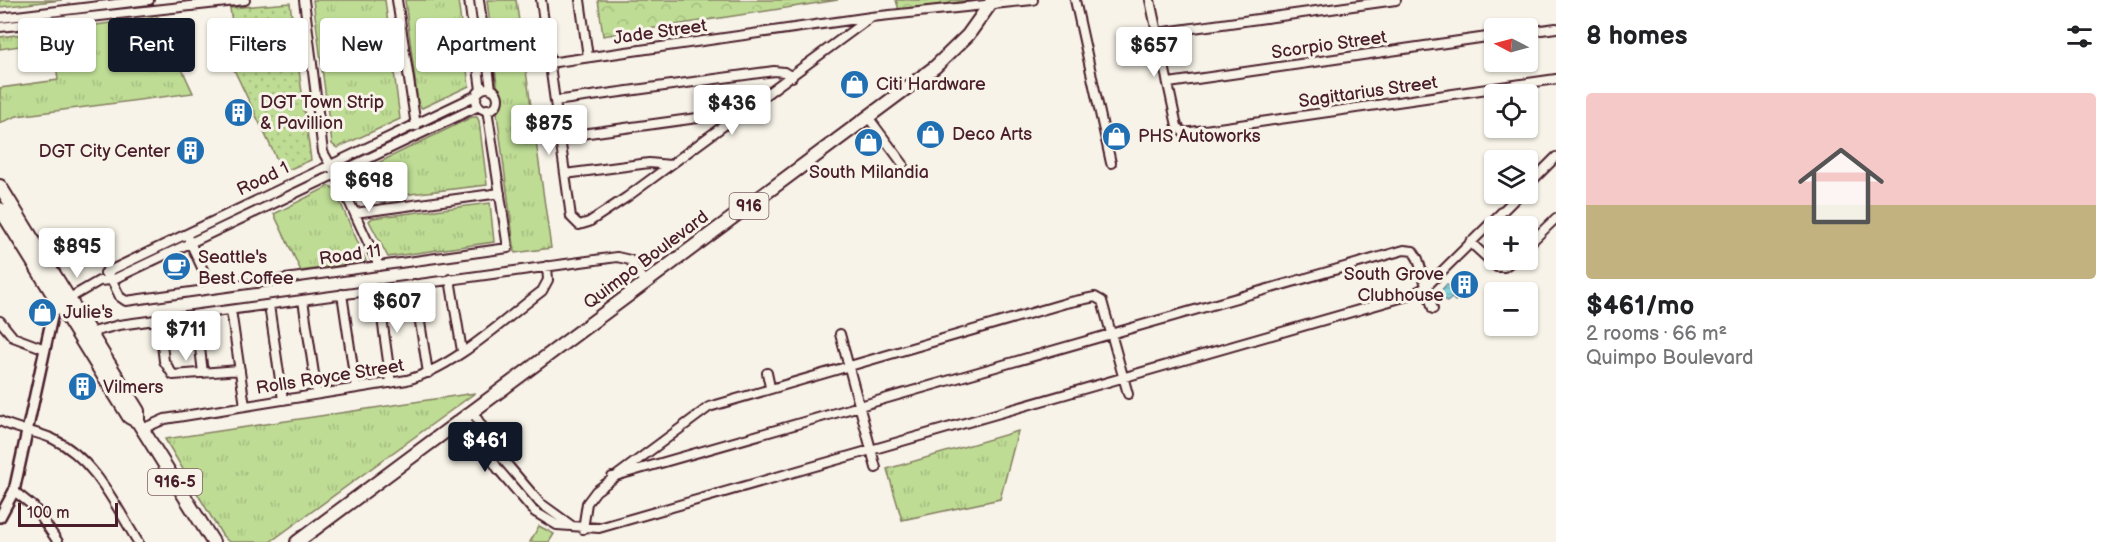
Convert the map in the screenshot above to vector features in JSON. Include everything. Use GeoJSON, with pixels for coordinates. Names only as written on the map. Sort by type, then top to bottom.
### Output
{"type":"FeatureCollection","features":[{"type":"Feature","properties":{"kind":"main road","name":"Quimpo Boulevard"},"geometry":{"type":"LineString","coordinates":[[289,542],[301,538],[868,117],[951,53],[992,3]]}},
{"type":"Feature","properties":{"kind":"main road","name":"916-5"},"geometry":{"type":"LineString","coordinates":[[0,186],[17,225],[129,417],[140,425],[213,542]]}},
{"type":"Feature","properties":{"kind":"main road","name":"916-5"},"geometry":{"type":"LineString","coordinates":[[0,209],[17,225]]}},
{"type":"Feature","properties":{"kind":"main road","name":"916-5"},"geometry":{"type":"LineString","coordinates":[[64,302],[89,333],[138,411],[140,425]]}},
{"type":"Feature","properties":{"kind":"street"},"geometry":{"type":"LineString","coordinates":[[0,27],[149,0]]}},
{"type":"Feature","properties":{"kind":"street"},"geometry":{"type":"LineString","coordinates":[[160,0],[161,9]]}},
{"type":"Feature","properties":{"kind":"street"},"geometry":{"type":"LineString","coordinates":[[0,18],[161,9],[245,0]]}},
{"type":"Feature","properties":{"kind":"street"},"geometry":{"type":"LineString","coordinates":[[304,0],[321,144],[379,266]]}},
{"type":"Feature","properties":{"kind":"street"},"geometry":{"type":"LineString","coordinates":[[397,0],[415,124],[419,134]]}},
{"type":"Feature","properties":{"kind":"street"},"geometry":{"type":"LineString","coordinates":[[469,0],[479,106],[487,109]]}},
{"type":"Feature","properties":{"kind":"street"},"geometry":{"type":"LineString","coordinates":[[479,0],[491,89],[495,93],[497,102],[487,109]]}},
{"type":"Feature","properties":{"kind":"street"},"geometry":{"type":"LineString","coordinates":[[541,0],[543,18]]}},
{"type":"Feature","properties":{"kind":"street"},"geometry":{"type":"LineString","coordinates":[[580,0],[588,57]]}},
{"type":"Feature","properties":{"kind":"street","name":"Jade Street"},"geometry":{"type":"LineString","coordinates":[[557,62],[871,17],[1033,0]]}},
{"type":"Feature","properties":{"kind":"street"},"geometry":{"type":"LineString","coordinates":[[1075,0],[1111,163]]}},
{"type":"Feature","properties":{"kind":"street"},"geometry":{"type":"LineString","coordinates":[[1150,0],[1169,83]]}},
{"type":"Feature","properties":{"kind":"street"},"geometry":{"type":"LineString","coordinates":[[1157,33],[1396,0]]}},
{"type":"Feature","properties":{"kind":"street"},"geometry":{"type":"LineString","coordinates":[[550,72],[571,217],[579,225],[589,222],[736,118],[871,17]]}},
{"type":"Feature","properties":{"kind":"street"},"geometry":{"type":"LineString","coordinates":[[1538,30],[1556,27]]}},
{"type":"Feature","properties":{"kind":"street","name":"Scorpio Street"},"geometry":{"type":"LineString","coordinates":[[1169,83],[1484,37]]}},
{"type":"Feature","properties":{"kind":"street"},"geometry":{"type":"LineString","coordinates":[[555,101],[774,71],[784,72],[792,77]]}},
{"type":"Feature","properties":{"kind":"street","name":"Sagittarius Street"},"geometry":{"type":"LineString","coordinates":[[1169,83],[1177,126],[1184,133],[1556,79]]}},
{"type":"Feature","properties":{"kind":"street"},"geometry":{"type":"LineString","coordinates":[[479,92],[491,89]]}},
{"type":"Feature","properties":{"kind":"street","name":"Road 1"},"geometry":{"type":"LineString","coordinates":[[64,302],[99,281],[107,270],[479,92]]}},
{"type":"Feature","properties":{"kind":"street","name":"Road 1"},"geometry":{"type":"LineString","coordinates":[[99,281],[112,280],[479,106]]}},
{"type":"Feature","properties":{"kind":"street"},"geometry":{"type":"LineString","coordinates":[[355,213],[500,193],[487,109]]}},
{"type":"Feature","properties":{"kind":"street"},"geometry":{"type":"LineString","coordinates":[[560,136],[718,115],[736,118]]}},
{"type":"Feature","properties":{"kind":"street"},"geometry":{"type":"LineString","coordinates":[[868,117],[903,164]]}},
{"type":"Feature","properties":{"kind":"street"},"geometry":{"type":"LineString","coordinates":[[1538,175],[1556,157]]}},
{"type":"Feature","properties":{"kind":"street"},"geometry":{"type":"LineString","coordinates":[[565,174],[649,163],[670,165]]}},
{"type":"Feature","properties":{"kind":"street"},"geometry":{"type":"LineString","coordinates":[[292,182],[297,192]]}},
{"type":"Feature","properties":{"kind":"street","name":"Road 11"},"geometry":{"type":"LineString","coordinates":[[107,270],[120,297],[126,301],[508,248],[500,193]]}},
{"type":"Feature","properties":{"kind":"street"},"geometry":{"type":"LineString","coordinates":[[468,414],[492,461],[534,510],[551,523],[579,528],[599,528],[871,448],[1411,295],[1426,287],[1510,204]]}},
{"type":"Feature","properties":{"kind":"street"},"geometry":{"type":"LineString","coordinates":[[1538,235],[1556,218]]}},
{"type":"Feature","properties":{"kind":"street"},"geometry":{"type":"LineString","coordinates":[[185,233],[212,289]]}},
{"type":"Feature","properties":{"kind":"street"},"geometry":{"type":"LineString","coordinates":[[1470,242],[1484,255]]}},
{"type":"Feature","properties":{"kind":"street"},"geometry":{"type":"LineString","coordinates":[[155,248],[159,258]]}},
{"type":"Feature","properties":{"kind":"street"},"geometry":{"type":"LineString","coordinates":[[612,477],[1404,250],[1416,254],[1433,309]]}},
{"type":"Feature","properties":{"kind":"street"},"geometry":{"type":"LineString","coordinates":[[89,333],[111,326],[622,257],[630,260],[645,283]]}},
{"type":"Feature","properties":{"kind":"street","name":"Rolls Royce Street"},"geometry":{"type":"LineString","coordinates":[[140,425],[391,383],[428,373],[462,351],[542,291],[548,280],[547,266]]}},
{"type":"Feature","properties":{"kind":"street"},"geometry":{"type":"LineString","coordinates":[[450,279],[462,351]]}},
{"type":"Feature","properties":{"kind":"street"},"geometry":{"type":"LineString","coordinates":[[414,284],[428,373]]}},
{"type":"Feature","properties":{"kind":"street"},"geometry":{"type":"LineString","coordinates":[[378,290],[391,383]]}},
{"type":"Feature","properties":{"kind":"street"},"geometry":{"type":"LineString","coordinates":[[342,294],[356,388]]}},
{"type":"Feature","properties":{"kind":"street"},"geometry":{"type":"LineString","coordinates":[[579,528],[587,503],[612,477],[701,411],[770,387],[848,364],[1091,297],[1101,301],[1128,394]]}},
{"type":"Feature","properties":{"kind":"street"},"geometry":{"type":"LineString","coordinates":[[303,300],[317,394]]}},
{"type":"Feature","properties":{"kind":"street"},"geometry":{"type":"LineString","coordinates":[[0,517],[14,491],[52,316],[64,302]]}},
{"type":"Feature","properties":{"kind":"street"},"geometry":{"type":"LineString","coordinates":[[269,304],[283,400]]}},
{"type":"Feature","properties":{"kind":"street"},"geometry":{"type":"LineString","coordinates":[[231,310],[245,406]]}},
{"type":"Feature","properties":{"kind":"street"},"geometry":{"type":"LineString","coordinates":[[196,315],[203,374]]}},
{"type":"Feature","properties":{"kind":"street"},"geometry":{"type":"LineString","coordinates":[[159,320],[164,361],[169,372],[178,375],[240,370]]}},
{"type":"Feature","properties":{"kind":"street"},"geometry":{"type":"LineString","coordinates":[[0,321],[13,337],[45,349]]}},
{"type":"Feature","properties":{"kind":"street"},"geometry":{"type":"LineString","coordinates":[[840,334],[876,468]]}},
{"type":"Feature","properties":{"kind":"street"},"geometry":{"type":"LineString","coordinates":[[767,374],[770,387]]}},
{"type":"Feature","properties":{"kind":"street"},"geometry":{"type":"LineString","coordinates":[[468,414],[532,494],[541,503],[579,528]]}},
{"type":"Feature","properties":{"kind":"street"},"geometry":{"type":"LineString","coordinates":[[0,421],[53,439],[85,460],[138,542]]}},
{"type":"Feature","properties":{"kind":"street"},"geometry":{"type":"LineString","coordinates":[[14,491],[34,507],[58,542]]}},
{"type":"Feature","properties":{"kind":"street"},"geometry":{"type":"LineString","coordinates":[[525,501],[532,494]]}},
{"type":"Feature","properties":{"kind":"green space"},"geometry":{"type":"Polygon","coordinates":[[[0,0],[62,0],[0,7],[0,0]]]}},
{"type":"Feature","properties":{"kind":"green space"},"geometry":{"type":"Polygon","coordinates":[[[313,0],[385,0],[387,18],[320,18],[320,53],[313,0]]]}},
{"type":"Feature","properties":{"kind":"green space"},"geometry":{"type":"Polygon","coordinates":[[[405,0],[458,0],[460,18],[416,18],[416,72],[467,72],[469,86],[422,108],[418,104],[405,0]]]}},
{"type":"Feature","properties":{"kind":"green space"},"geometry":{"type":"Polygon","coordinates":[[[487,0],[516,0],[519,18],[489,18],[487,0]]]}},
{"type":"Feature","properties":{"kind":"green space"},"geometry":{"type":"Polygon","coordinates":[[[598,0],[838,0],[603,36],[598,0]]]}},
{"type":"Feature","properties":{"kind":"green space"},"geometry":{"type":"Polygon","coordinates":[[[896,0],[976,0],[899,10],[896,0]]]}},
{"type":"Feature","properties":{"kind":"green space"},"geometry":{"type":"Polygon","coordinates":[[[290,3],[292,18],[231,18],[230,8],[290,3]]]}},
{"type":"Feature","properties":{"kind":"green space"},"geometry":{"type":"Polygon","coordinates":[[[108,23],[108,72],[183,72],[193,93],[17,116],[0,123],[0,88],[58,80],[57,72],[96,72],[96,25],[108,23]]]}},
{"type":"Feature","properties":{"kind":"green space"},"geometry":{"type":"Polygon","coordinates":[[[18,35],[18,46],[0,49],[0,37],[18,35]]]}},
{"type":"Feature","properties":{"kind":"green space"},"geometry":{"type":"Polygon","coordinates":[[[235,72],[299,72],[311,160],[283,172],[235,72]]]}},
{"type":"Feature","properties":{"kind":"green space"},"geometry":{"type":"Polygon","coordinates":[[[322,72],[394,72],[400,119],[337,148],[332,144],[322,72]]]}},
{"type":"Feature","properties":{"kind":"green space"},"geometry":{"type":"Polygon","coordinates":[[[495,72],[526,72],[551,248],[515,253],[497,113],[503,99],[497,85],[495,72]]]}},
{"type":"Feature","properties":{"kind":"green space"},"geometry":{"type":"Polygon","coordinates":[[[472,117],[477,117],[479,121],[487,185],[359,200],[350,181],[351,176],[472,117]]]}},
{"type":"Feature","properties":{"kind":"green space"},"geometry":{"type":"Polygon","coordinates":[[[329,186],[334,188],[366,261],[301,271],[274,214],[329,186]]]}},
{"type":"Feature","properties":{"kind":"green space"},"geometry":{"type":"Polygon","coordinates":[[[490,203],[494,242],[388,257],[369,221],[372,218],[490,203]]]}},
{"type":"Feature","properties":{"kind":"green space"},"geometry":{"type":"Polygon","coordinates":[[[475,393],[270,542],[229,542],[222,535],[165,439],[475,393]]]}},
{"type":"Feature","properties":{"kind":"green space"},"geometry":{"type":"Polygon","coordinates":[[[1018,431],[1000,499],[902,520],[887,469],[1018,431]]]}},
{"type":"Feature","properties":{"kind":"green space"},"geometry":{"type":"Polygon","coordinates":[[[539,526],[554,534],[549,542],[530,542],[539,526]]]}},
{"type":"Feature","properties":{"kind":"water"},"geometry":{"type":"Polygon","coordinates":[[[1447,284],[1459,298],[1455,301],[1452,298],[1447,302],[1444,297],[1440,298],[1439,293],[1447,284]]]}},
{"type":"Feature","properties":{"kind":"place","name":"Citi Hardware"},"geometry":{"type":"Point","coordinates":[855,84]}},
{"type":"Feature","properties":{"kind":"place","name":"DGT Town Strip & Pavillion"},"geometry":{"type":"Point","coordinates":[239,112]}},
{"type":"Feature","properties":{"kind":"place","name":"Deco Arts"},"geometry":{"type":"Point","coordinates":[931,134]}},
{"type":"Feature","properties":{"kind":"place","name":"PHS Autoworks"},"geometry":{"type":"Point","coordinates":[1117,136]}},
{"type":"Feature","properties":{"kind":"place","name":"South Milandia"},"geometry":{"type":"Point","coordinates":[869,143]}},
{"type":"Feature","properties":{"kind":"place","name":"DGT City Center"},"geometry":{"type":"Point","coordinates":[191,151]}},
{"type":"Feature","properties":{"kind":"place","name":"Seattle's Best Coffee"},"geometry":{"type":"Point","coordinates":[177,267]}},
{"type":"Feature","properties":{"kind":"place","name":"South Grove Clubhouse"},"geometry":{"type":"Point","coordinates":[1465,284]}},
{"type":"Feature","properties":{"kind":"place","name":"Julie's"},"geometry":{"type":"Point","coordinates":[42,312]}},
{"type":"Feature","properties":{"kind":"place","name":"Vilmers"},"geometry":{"type":"Point","coordinates":[82,387]}}]}
